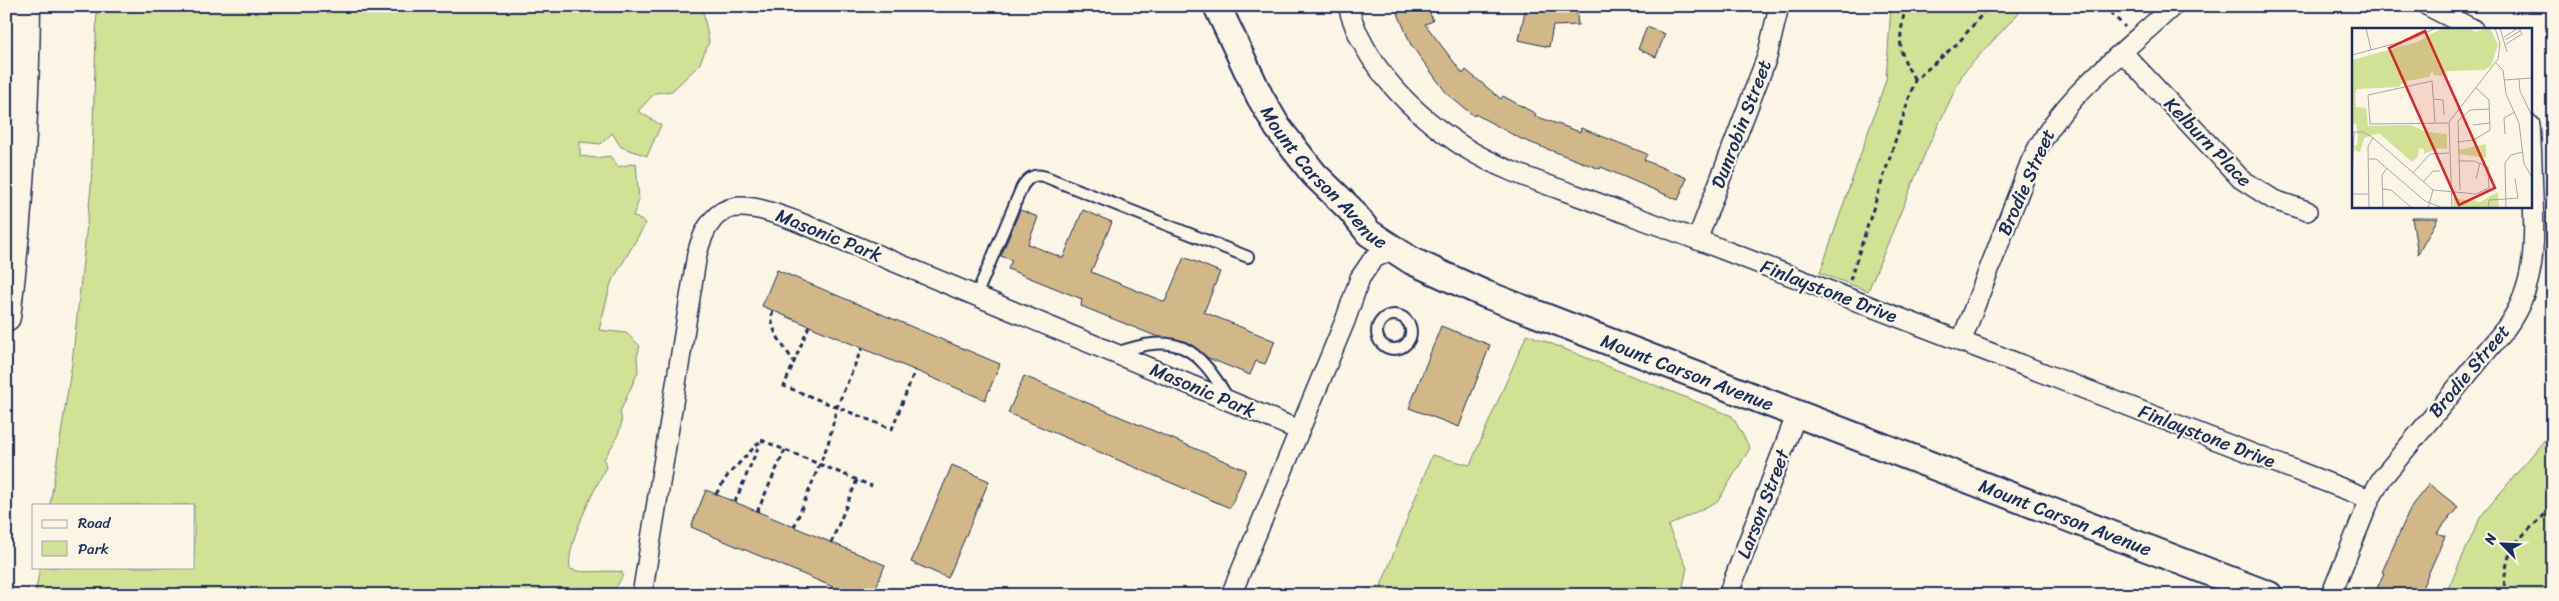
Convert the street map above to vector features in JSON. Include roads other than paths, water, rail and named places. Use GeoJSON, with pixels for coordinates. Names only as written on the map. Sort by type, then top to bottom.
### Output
{"type":"FeatureCollection","features":[{"type":"Feature","properties":{"kind":"main road"},"geometry":{"type":"LineString","coordinates":[[6,317],[16,236],[25,100],[26,6]]}},
{"type":"Feature","properties":{"kind":"main road","name":"Mount Carson Avenue"},"geometry":{"type":"LineString","coordinates":[[1218,6],[1260,97],[1296,152],[1325,186],[1350,209],[1369,233],[1392,248],[1448,278],[1486,294],[2269,595]]}},
{"type":"Feature","properties":{"kind":"street","name":"Finlaystone Drive"},"geometry":{"type":"LineString","coordinates":[[1348,6],[1353,23],[1370,56],[1390,83],[1410,105],[1466,149],[1533,180],[1697,240],[2370,499]]}},
{"type":"Feature","properties":{"kind":"street","name":"Dunrobin Street"},"geometry":{"type":"LineString","coordinates":[[1697,240],[1767,57],[1779,6]]}},
{"type":"Feature","properties":{"kind":"street","name":"Brodie Street"},"geometry":{"type":"LineString","coordinates":[[1961,342],[2031,161],[2045,134],[2068,103],[2173,6]]}},
{"type":"Feature","properties":{"kind":"street"},"geometry":{"type":"LineString","coordinates":[[2428,6],[2471,28]]}},
{"type":"Feature","properties":{"kind":"street","name":"Kelburn Place"},"geometry":{"type":"LineString","coordinates":[[2130,47],[2241,179],[2274,200],[2307,211]]}},
{"type":"Feature","properties":{"kind":"street","name":"Brodie Street"},"geometry":{"type":"LineString","coordinates":[[2331,595],[2370,499],[2390,467],[2506,328],[2521,303],[2531,274],[2535,244],[2532,173]]}},
{"type":"Feature","properties":{"kind":"street","name":"Masonic Park"},"geometry":{"type":"LineString","coordinates":[[642,595],[697,254],[704,230],[715,216],[723,211],[741,207],[767,211],[1299,430]]}},
{"type":"Feature","properties":{"kind":"street"},"geometry":{"type":"LineString","coordinates":[[1231,595],[1345,321],[1360,278],[1373,259],[1392,248]]}},
{"type":"Feature","properties":{"kind":"street","name":"Larson Street"},"geometry":{"type":"LineString","coordinates":[[1728,595],[1797,413]]}},
{"type":"Feature","properties":{"kind":"lane"},"geometry":{"type":"LineString","coordinates":[[976,296],[1022,187],[1028,179],[1037,175],[1248,256]]}},
{"type":"Feature","properties":{"kind":"lane"},"geometry":{"type":"LineString","coordinates":[[1115,354],[1157,342],[1186,350],[1203,360],[1230,401]]}}]}
